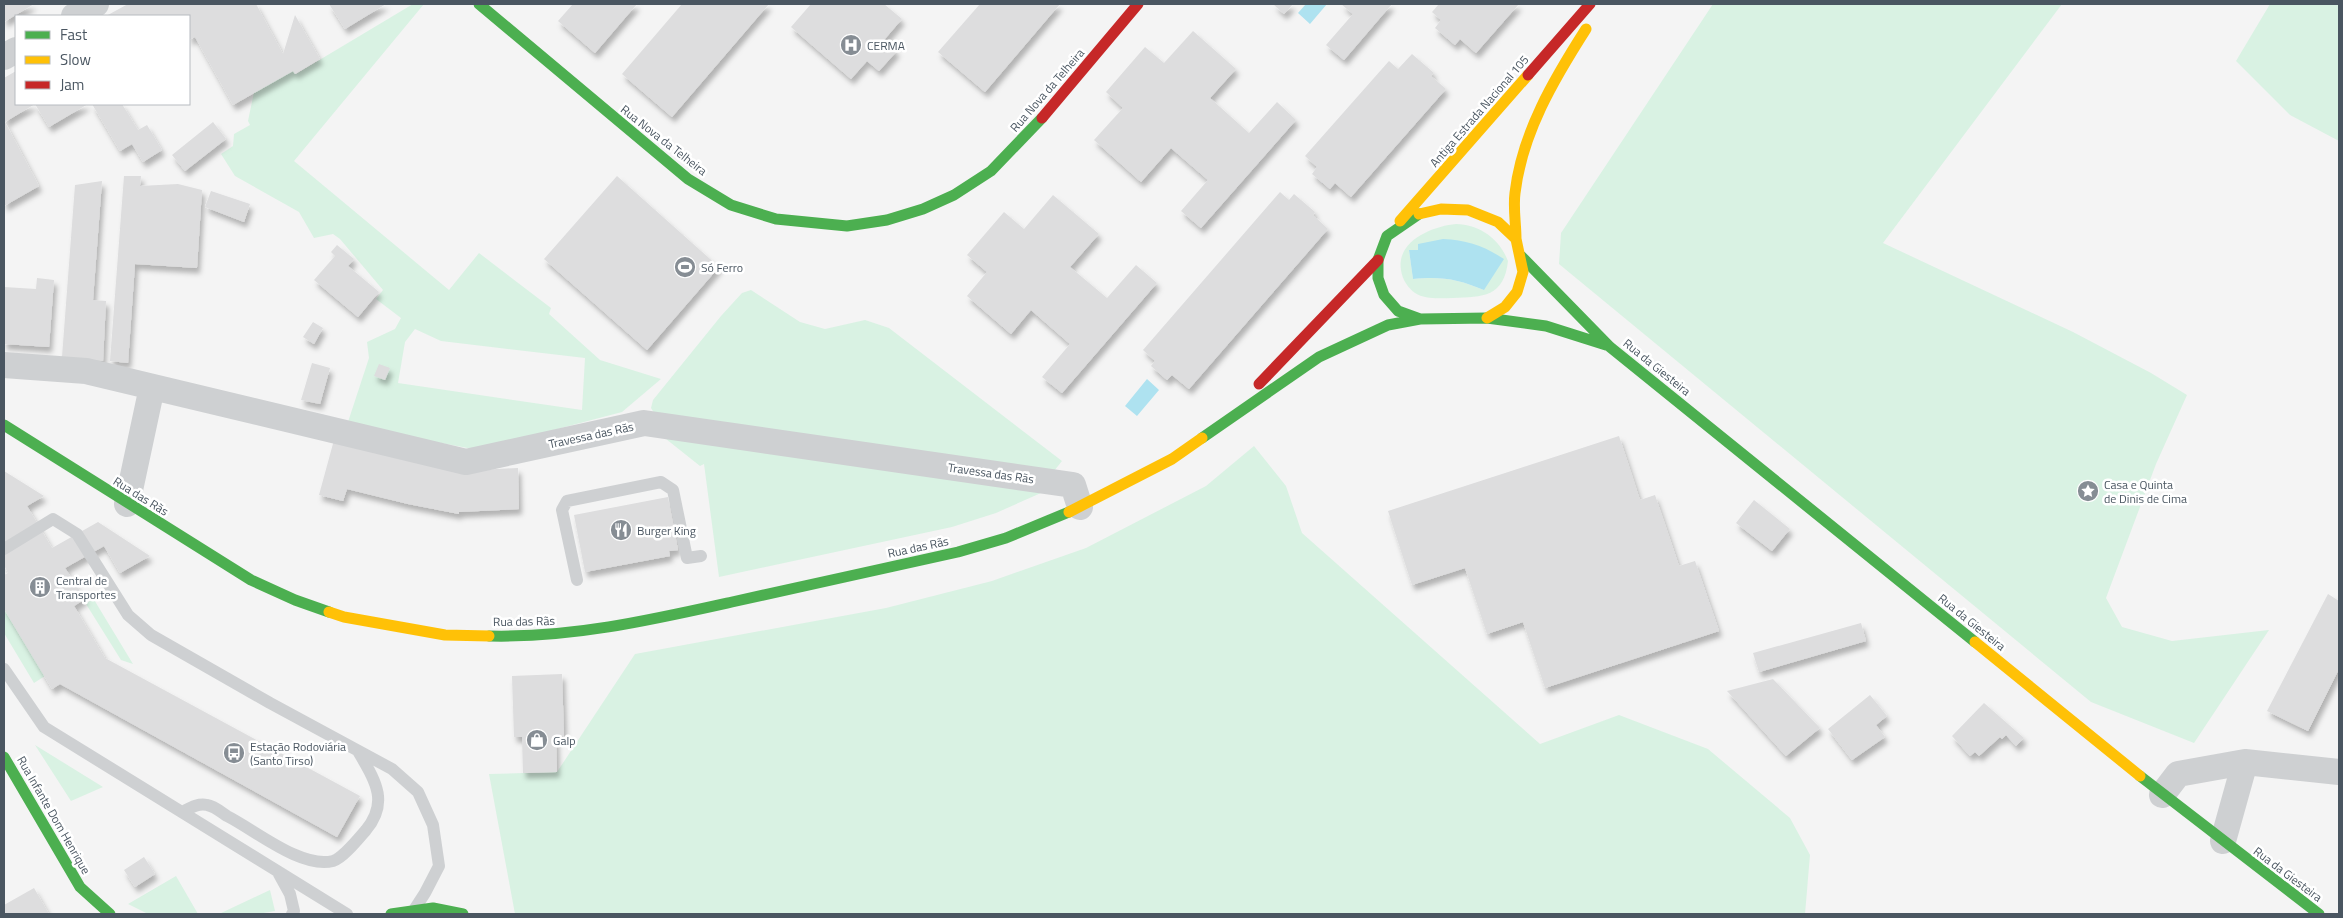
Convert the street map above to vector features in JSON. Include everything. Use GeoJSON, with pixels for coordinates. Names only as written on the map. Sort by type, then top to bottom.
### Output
{"type":"FeatureCollection","features":[{"type":"Feature","properties":{"kind":"main road","name":"Rua Nova da Telheira"},"geometry":{"type":"LineString","coordinates":[[479,4],[688,179],[731,204],[776,218],[848,226],[887,220],[923,209],[954,195],[990,171],[1031,131],[1138,4]]}},
{"type":"Feature","properties":{"kind":"main road","name":"Antiga Estrada Nacional 105"},"geometry":{"type":"LineString","coordinates":[[1387,236],[1590,4]]}},
{"type":"Feature","properties":{"kind":"main road"},"geometry":{"type":"LineString","coordinates":[[1487,318],[1505,306],[1518,292],[1523,272],[1516,239],[1515,194],[1528,135],[1572,50],[1602,4]]}},
{"type":"Feature","properties":{"kind":"main road"},"geometry":{"type":"LineString","coordinates":[[1420,319],[1398,310],[1384,295],[1378,278],[1378,260],[1387,236],[1415,215],[1441,209],[1468,210],[1498,222],[1516,239]]}},
{"type":"Feature","properties":{"kind":"main road","name":"Rua da Giesteira"},"geometry":{"type":"LineString","coordinates":[[1521,256],[1610,346],[2162,795],[2319,914]]}},
{"type":"Feature","properties":{"kind":"main road"},"geometry":{"type":"LineString","coordinates":[[1224,421],[1378,260]]}},
{"type":"Feature","properties":{"kind":"main road"},"geometry":{"type":"LineString","coordinates":[[1080,506],[1172,459],[1224,421],[1319,357],[1388,325],[1420,319],[1487,318],[1546,326],[1610,346]]}},
{"type":"Feature","properties":{"kind":"main road","name":"Rua das Rãs"},"geometry":{"type":"LineString","coordinates":[[4,425],[127,504],[251,580],[295,600],[344,617],[445,635],[527,637],[575,633],[631,624],[958,552],[1006,538],[1080,506]]}},
{"type":"Feature","properties":{"kind":"main road","name":"Rua Infante Dom Henrique"},"geometry":{"type":"LineString","coordinates":[[8,772],[80,887]]}},
{"type":"Feature","properties":{"kind":"main road"},"geometry":{"type":"LineString","coordinates":[[80,887],[84,905]]}},
{"type":"Feature","properties":{"kind":"main road"},"geometry":{"type":"LineString","coordinates":[[80,887],[110,914]]}},
{"type":"Feature","properties":{"kind":"main road"},"geometry":{"type":"LineString","coordinates":[[392,914],[413,913],[433,908],[463,914]]}},
{"type":"Feature","properties":{"kind":"street"},"geometry":{"type":"LineString","coordinates":[[76,15],[96,4]]}},
{"type":"Feature","properties":{"kind":"street"},"geometry":{"type":"LineString","coordinates":[[4,57],[15,51]]}},
{"type":"Feature","properties":{"kind":"street","name":"Travessa das Rãs"},"geometry":{"type":"LineString","coordinates":[[4,365],[86,371],[466,462],[644,423],[1073,485],[1080,506]]}},
{"type":"Feature","properties":{"kind":"street"},"geometry":{"type":"LineString","coordinates":[[127,504],[152,387]]}},
{"type":"Feature","properties":{"kind":"street"},"geometry":{"type":"LineString","coordinates":[[2223,841],[2245,762]]}},
{"type":"Feature","properties":{"kind":"street"},"geometry":{"type":"LineString","coordinates":[[2162,795],[2178,774],[2245,762],[2339,772]]}},
{"type":"Feature","properties":{"kind":"lane"},"geometry":{"type":"LineString","coordinates":[[577,580],[562,510],[567,501],[661,482],[672,490],[687,558],[701,556]]}},
{"type":"Feature","properties":{"kind":"lane"},"geometry":{"type":"LineString","coordinates":[[4,549],[53,519],[77,534],[128,615],[151,635],[270,703],[392,768],[418,792],[433,826],[439,866],[413,913]]}},
{"type":"Feature","properties":{"kind":"lane"},"geometry":{"type":"LineString","coordinates":[[4,669],[44,726],[347,914]]}},
{"type":"Feature","properties":{"kind":"lane"},"geometry":{"type":"LineString","coordinates":[[182,812],[197,805],[208,805],[255,831],[274,845],[309,861],[334,861],[356,842],[373,822],[379,799],[375,780],[358,750]]}},
{"type":"Feature","properties":{"kind":"lane"},"geometry":{"type":"LineString","coordinates":[[278,872],[290,894],[294,911],[292,914]]}},
{"type":"Feature","properties":{"kind":"green space"},"geometry":{"type":"Polygon","coordinates":[[[413,4],[424,4],[294,161],[449,290],[479,253],[551,308],[549,314],[600,360],[661,379],[622,412],[478,450],[347,425],[369,358],[367,342],[395,329],[401,318],[376,299],[383,290],[340,239],[333,234],[314,238],[299,212],[235,176],[221,154],[233,146],[234,134],[250,125],[248,121],[254,92],[293,71],[296,74],[413,4]],[[415,329],[405,342],[398,383],[582,410],[585,358],[441,341],[415,329]]]}},
{"type":"Feature","properties":{"kind":"green space"},"geometry":{"type":"Polygon","coordinates":[[[1713,4],[2062,4],[1883,243],[2073,332],[2151,373],[2187,395],[2156,464],[2106,598],[2122,627],[2172,641],[2269,630],[2194,743],[2091,702],[1559,264],[1561,233],[1713,4]]]}},
{"type":"Feature","properties":{"kind":"green space"},"geometry":{"type":"Polygon","coordinates":[[[2270,4],[2339,4],[2339,141],[2290,115],[2236,61],[2270,4]]]}},
{"type":"Feature","properties":{"kind":"green space"},"geometry":{"type":"Polygon","coordinates":[[[1447,225],[1465,225],[1481,230],[1494,239],[1504,253],[1508,261],[1506,273],[1502,282],[1490,293],[1474,297],[1428,298],[1415,293],[1408,286],[1401,270],[1401,260],[1404,251],[1418,237],[1447,225]],[[1409,250],[1413,279],[1449,279],[1484,290],[1418,250],[1409,250]]]}},
{"type":"Feature","properties":{"kind":"green space"},"geometry":{"type":"Polygon","coordinates":[[[751,290],[800,322],[825,329],[865,320],[889,328],[1062,461],[1054,471],[656,416],[651,408],[653,400],[721,316],[742,293],[751,290]]]}},
{"type":"Feature","properties":{"kind":"green space"},"geometry":{"type":"Polygon","coordinates":[[[661,435],[1050,489],[996,513],[952,527],[719,577],[704,464],[700,466],[661,435]]]}},
{"type":"Feature","properties":{"kind":"green space"},"geometry":{"type":"Polygon","coordinates":[[[1254,446],[1286,486],[1302,533],[1540,744],[1619,715],[1708,749],[1790,818],[1810,855],[1805,914],[515,914],[489,774],[557,772],[635,654],[886,608],[992,581],[1086,548],[1206,486],[1254,446]]]}},
{"type":"Feature","properties":{"kind":"green space"},"geometry":{"type":"Polygon","coordinates":[[[93,598],[133,664],[121,660],[86,604],[93,598]]]}},
{"type":"Feature","properties":{"kind":"green space"},"geometry":{"type":"Polygon","coordinates":[[[4,609],[45,676],[34,683],[4,633],[4,609]]]}},
{"type":"Feature","properties":{"kind":"green space"},"geometry":{"type":"Polygon","coordinates":[[[35,745],[103,787],[71,801],[35,745]]]}},
{"type":"Feature","properties":{"kind":"green space"},"geometry":{"type":"Polygon","coordinates":[[[176,876],[198,914],[148,914],[128,904],[176,876]]]}},
{"type":"Feature","properties":{"kind":"green space"},"geometry":{"type":"Polygon","coordinates":[[[270,890],[275,911],[258,914],[219,914],[270,890]]]}},
{"type":"Feature","properties":{"kind":"water"},"geometry":{"type":"Polygon","coordinates":[[[1306,4],[1327,4],[1310,24],[1298,13],[1306,4]]]}},
{"type":"Feature","properties":{"kind":"water"},"geometry":{"type":"Polygon","coordinates":[[[1443,239],[1475,245],[1504,259],[1484,290],[1449,279],[1413,279],[1409,250],[1418,250],[1418,244],[1443,239]]]}},
{"type":"Feature","properties":{"kind":"water"},"geometry":{"type":"Polygon","coordinates":[[[1147,379],[1159,390],[1137,416],[1125,406],[1147,379]]]}},
{"type":"Feature","properties":{"kind":"building"},"geometry":{"type":"Polygon","coordinates":[[[4,4],[34,4],[15,15],[4,22],[4,4]]]}},
{"type":"Feature","properties":{"kind":"building"},"geometry":{"type":"Polygon","coordinates":[[[128,4],[256,4],[283,54],[295,15],[320,59],[295,74],[293,71],[233,105],[195,37],[190,40],[190,15],[108,15],[128,4]]]}},
{"type":"Feature","properties":{"kind":"building"},"geometry":{"type":"Polygon","coordinates":[[[329,4],[386,4],[345,29],[329,4]]]}},
{"type":"Feature","properties":{"kind":"building"},"geometry":{"type":"Polygon","coordinates":[[[573,4],[637,4],[595,53],[558,21],[573,4]]]}},
{"type":"Feature","properties":{"kind":"building"},"geometry":{"type":"Polygon","coordinates":[[[682,4],[769,4],[672,117],[622,74],[682,4]]]}},
{"type":"Feature","properties":{"kind":"building","name":"CERMA"},"geometry":{"type":"Polygon","coordinates":[[[811,4],[884,4],[902,19],[884,40],[897,51],[879,71],[867,61],[851,79],[791,27],[811,4]]]}},
{"type":"Feature","properties":{"kind":"building"},"geometry":{"type":"Polygon","coordinates":[[[980,4],[1060,4],[985,92],[938,52],[980,4]]]}},
{"type":"Feature","properties":{"kind":"building"},"geometry":{"type":"Polygon","coordinates":[[[1273,4],[1293,4],[1284,14],[1273,4]]]}},
{"type":"Feature","properties":{"kind":"building"},"geometry":{"type":"Polygon","coordinates":[[[1341,4],[1392,4],[1344,60],[1326,45],[1353,14],[1341,4]]]}},
{"type":"Feature","properties":{"kind":"building"},"geometry":{"type":"Polygon","coordinates":[[[1439,4],[1519,4],[1476,53],[1460,39],[1455,45],[1435,28],[1441,20],[1432,12],[1439,4]]]}},
{"type":"Feature","properties":{"kind":"building"},"geometry":{"type":"Polygon","coordinates":[[[1193,31],[1236,69],[1210,98],[1249,133],[1277,102],[1296,120],[1201,228],[1181,211],[1208,180],[1171,148],[1141,182],[1094,140],[1123,108],[1106,92],[1145,47],[1164,63],[1193,31]]]}},
{"type":"Feature","properties":{"kind":"building"},"geometry":{"type":"Polygon","coordinates":[[[1412,54],[1434,73],[1431,76],[1446,89],[1351,197],[1335,183],[1330,189],[1312,174],[1317,167],[1305,156],[1389,61],[1398,69],[1412,54]]]}},
{"type":"Feature","properties":{"kind":"building"},"geometry":{"type":"Polygon","coordinates":[[[15,72],[15,105],[33,105],[5,122],[39,186],[4,206],[4,78],[15,72]]]}},
{"type":"Feature","properties":{"kind":"building"},"geometry":{"type":"Polygon","coordinates":[[[36,105],[86,105],[49,127],[36,105]]]}},
{"type":"Feature","properties":{"kind":"building"},"geometry":{"type":"Polygon","coordinates":[[[93,105],[123,105],[138,130],[147,125],[162,150],[143,162],[132,144],[120,151],[93,105]]]}},
{"type":"Feature","properties":{"kind":"building"},"geometry":{"type":"Polygon","coordinates":[[[213,122],[226,139],[185,171],[172,155],[213,122]]]}},
{"type":"Feature","properties":{"kind":"building"},"geometry":{"type":"Polygon","coordinates":[[[124,176],[141,176],[140,186],[178,184],[202,190],[197,268],[135,264],[128,363],[110,361],[124,176]]]}},
{"type":"Feature","properties":{"kind":"building"},"geometry":{"type":"Polygon","coordinates":[[[617,176],[719,267],[647,350],[544,259],[617,176]]]}},
{"type":"Feature","properties":{"kind":"building"},"geometry":{"type":"Polygon","coordinates":[[[102,181],[93,300],[106,301],[103,361],[62,357],[75,185],[102,181]]]}},
{"type":"Feature","properties":{"kind":"building"},"geometry":{"type":"Polygon","coordinates":[[[211,191],[250,204],[244,222],[205,207],[211,191]]]}},
{"type":"Feature","properties":{"kind":"building"},"geometry":{"type":"Polygon","coordinates":[[[1280,192],[1289,200],[1294,194],[1315,212],[1313,215],[1328,229],[1189,389],[1172,375],[1167,380],[1151,366],[1155,361],[1143,350],[1280,192]]]}},
{"type":"Feature","properties":{"kind":"building"},"geometry":{"type":"Polygon","coordinates":[[[1053,195],[1099,234],[1070,267],[1107,298],[1136,265],[1157,283],[1062,393],[1042,377],[1070,344],[1031,310],[1011,334],[967,296],[987,272],[967,255],[1004,212],[1024,229],[1053,195]]]}},
{"type":"Feature","properties":{"kind":"building"},"geometry":{"type":"Polygon","coordinates":[[[337,245],[354,259],[348,266],[379,292],[358,317],[314,280],[335,256],[331,252],[337,245]]]}},
{"type":"Feature","properties":{"kind":"building"},"geometry":{"type":"Polygon","coordinates":[[[37,278],[54,280],[49,347],[4,344],[4,287],[36,289],[37,278]]]}},
{"type":"Feature","properties":{"kind":"building"},"geometry":{"type":"Polygon","coordinates":[[[313,322],[323,328],[314,344],[303,337],[313,322]]]}},
{"type":"Feature","properties":{"kind":"building"},"geometry":{"type":"Polygon","coordinates":[[[312,363],[330,368],[320,404],[301,400],[312,363]]]}},
{"type":"Feature","properties":{"kind":"building"},"geometry":{"type":"Polygon","coordinates":[[[379,364],[390,368],[385,380],[374,376],[379,364]]]}},
{"type":"Feature","properties":{"kind":"building"},"geometry":{"type":"Polygon","coordinates":[[[1619,436],[1640,500],[1655,495],[1679,566],[1695,561],[1719,631],[1545,688],[1523,622],[1487,634],[1465,568],[1412,585],[1388,511],[1619,436]]]}},
{"type":"Feature","properties":{"kind":"building"},"geometry":{"type":"Polygon","coordinates":[[[334,440],[459,471],[518,468],[519,509],[459,512],[459,514],[347,489],[343,501],[319,495],[334,440]]]}},
{"type":"Feature","properties":{"kind":"building"},"geometry":{"type":"Polygon","coordinates":[[[4,471],[44,496],[27,506],[52,548],[98,522],[150,556],[120,573],[104,546],[65,568],[85,599],[74,606],[105,658],[360,796],[337,837],[60,684],[52,689],[4,609],[4,575],[8,573],[4,565],[4,471]]]}},
{"type":"Feature","properties":{"kind":"building","name":"Burger King"},"geometry":{"type":"Polygon","coordinates":[[[668,497],[678,550],[669,551],[670,556],[585,572],[574,515],[668,497]]]}},
{"type":"Feature","properties":{"kind":"building"},"geometry":{"type":"Polygon","coordinates":[[[1754,500],[1790,529],[1772,551],[1736,523],[1754,500]]]}},
{"type":"Feature","properties":{"kind":"building"},"geometry":{"type":"Polygon","coordinates":[[[2328,594],[2339,601],[2339,669],[2308,731],[2267,711],[2328,594]]]}},
{"type":"Feature","properties":{"kind":"building"},"geometry":{"type":"Polygon","coordinates":[[[1861,623],[1866,641],[1759,672],[1753,653],[1861,623]]]}},
{"type":"Feature","properties":{"kind":"building"},"geometry":{"type":"Polygon","coordinates":[[[562,674],[564,736],[556,736],[557,772],[523,773],[522,737],[514,737],[512,676],[562,674]]]}},
{"type":"Feature","properties":{"kind":"building"},"geometry":{"type":"Polygon","coordinates":[[[1773,679],[1820,728],[1786,756],[1727,691],[1773,679]]]}},
{"type":"Feature","properties":{"kind":"building"},"geometry":{"type":"Polygon","coordinates":[[[1870,695],[1887,716],[1876,725],[1885,737],[1852,760],[1828,729],[1870,695]]]}},
{"type":"Feature","properties":{"kind":"building"},"geometry":{"type":"Polygon","coordinates":[[[1984,703],[2024,738],[2016,746],[2006,735],[2002,739],[2000,737],[1979,756],[1975,752],[1970,756],[1952,736],[1984,703]]]}},
{"type":"Feature","properties":{"kind":"building"},"geometry":{"type":"Polygon","coordinates":[[[144,857],[155,874],[135,887],[124,870],[144,857]]]}},
{"type":"Feature","properties":{"kind":"building"},"geometry":{"type":"Polygon","coordinates":[[[34,888],[49,914],[4,914],[4,905],[34,888]]]}},
{"type":"Feature","properties":{"kind":"traffic: fast"},"geometry":{"type":"LineString","coordinates":[[479,4],[688,179],[731,205],[776,219],[847,226],[887,220],[923,209],[954,195],[991,171],[1042,118]]}},
{"type":"Feature","properties":{"kind":"traffic: fast"},"geometry":{"type":"LineString","coordinates":[[1419,214],[1387,236],[1378,260],[1378,278],[1384,295],[1398,311],[1420,319],[1487,318],[1546,326],[1606,345]]}},
{"type":"Feature","properties":{"kind":"traffic: fast"},"geometry":{"type":"LineString","coordinates":[[1521,256],[1610,347],[1975,642]]}},
{"type":"Feature","properties":{"kind":"traffic: fast"},"geometry":{"type":"LineString","coordinates":[[1202,438],[1319,357],[1388,325],[1420,319]]}},
{"type":"Feature","properties":{"kind":"traffic: fast"},"geometry":{"type":"LineString","coordinates":[[4,425],[251,580],[295,600],[329,612]]}},
{"type":"Feature","properties":{"kind":"traffic: fast"},"geometry":{"type":"LineString","coordinates":[[489,636],[520,636],[581,631],[672,615],[958,552],[1006,538],[1069,512]]}},
{"type":"Feature","properties":{"kind":"traffic: fast"},"geometry":{"type":"LineString","coordinates":[[4,757],[80,887],[110,914]]}},
{"type":"Feature","properties":{"kind":"traffic: fast"},"geometry":{"type":"LineString","coordinates":[[2140,776],[2319,914]]}},
{"type":"Feature","properties":{"kind":"traffic: fast"},"geometry":{"type":"LineString","coordinates":[[391,914],[433,908],[463,914]]}},
{"type":"Feature","properties":{"kind":"traffic: slow"},"geometry":{"type":"LineString","coordinates":[[1516,239],[1515,193],[1525,149],[1532,128],[1551,87],[1586,29]]}},
{"type":"Feature","properties":{"kind":"traffic: slow"},"geometry":{"type":"LineString","coordinates":[[1400,221],[1528,75]]}},
{"type":"Feature","properties":{"kind":"traffic: slow"},"geometry":{"type":"LineString","coordinates":[[1419,214],[1441,209],[1468,210],[1498,222],[1516,239],[1523,272],[1517,292],[1505,307],[1487,318]]}},
{"type":"Feature","properties":{"kind":"traffic: slow"},"geometry":{"type":"LineString","coordinates":[[1069,512],[1172,459],[1202,438]]}},
{"type":"Feature","properties":{"kind":"traffic: slow"},"geometry":{"type":"LineString","coordinates":[[329,612],[344,617],[445,635],[489,636]]}},
{"type":"Feature","properties":{"kind":"traffic: slow"},"geometry":{"type":"LineString","coordinates":[[1975,642],[2140,776]]}},
{"type":"Feature","properties":{"kind":"traffic: jam"},"geometry":{"type":"LineString","coordinates":[[1042,118],[1138,4]]}},
{"type":"Feature","properties":{"kind":"traffic: jam"},"geometry":{"type":"LineString","coordinates":[[1528,75],[1590,4]]}},
{"type":"Feature","properties":{"kind":"traffic: jam"},"geometry":{"type":"LineString","coordinates":[[1259,384],[1378,260]]}},
{"type":"Feature","properties":{"kind":"place","name":"CERMA"},"geometry":{"type":"Point","coordinates":[851,45]}},
{"type":"Feature","properties":{"kind":"place","name":"Só Ferro"},"geometry":{"type":"Point","coordinates":[685,267]}},
{"type":"Feature","properties":{"kind":"place","name":"Casa e Quinta de Dinis de Cima"},"geometry":{"type":"Point","coordinates":[2088,491]}},
{"type":"Feature","properties":{"kind":"place","name":"Burger King"},"geometry":{"type":"Point","coordinates":[621,530]}},
{"type":"Feature","properties":{"kind":"place","name":"Central de Transportes"},"geometry":{"type":"Point","coordinates":[40,587]}},
{"type":"Feature","properties":{"kind":"place","name":"Galp"},"geometry":{"type":"Point","coordinates":[537,740]}},
{"type":"Feature","properties":{"kind":"place","name":"Estação Rodoviária (Santo Tirso)"},"geometry":{"type":"Point","coordinates":[234,753]}}]}
